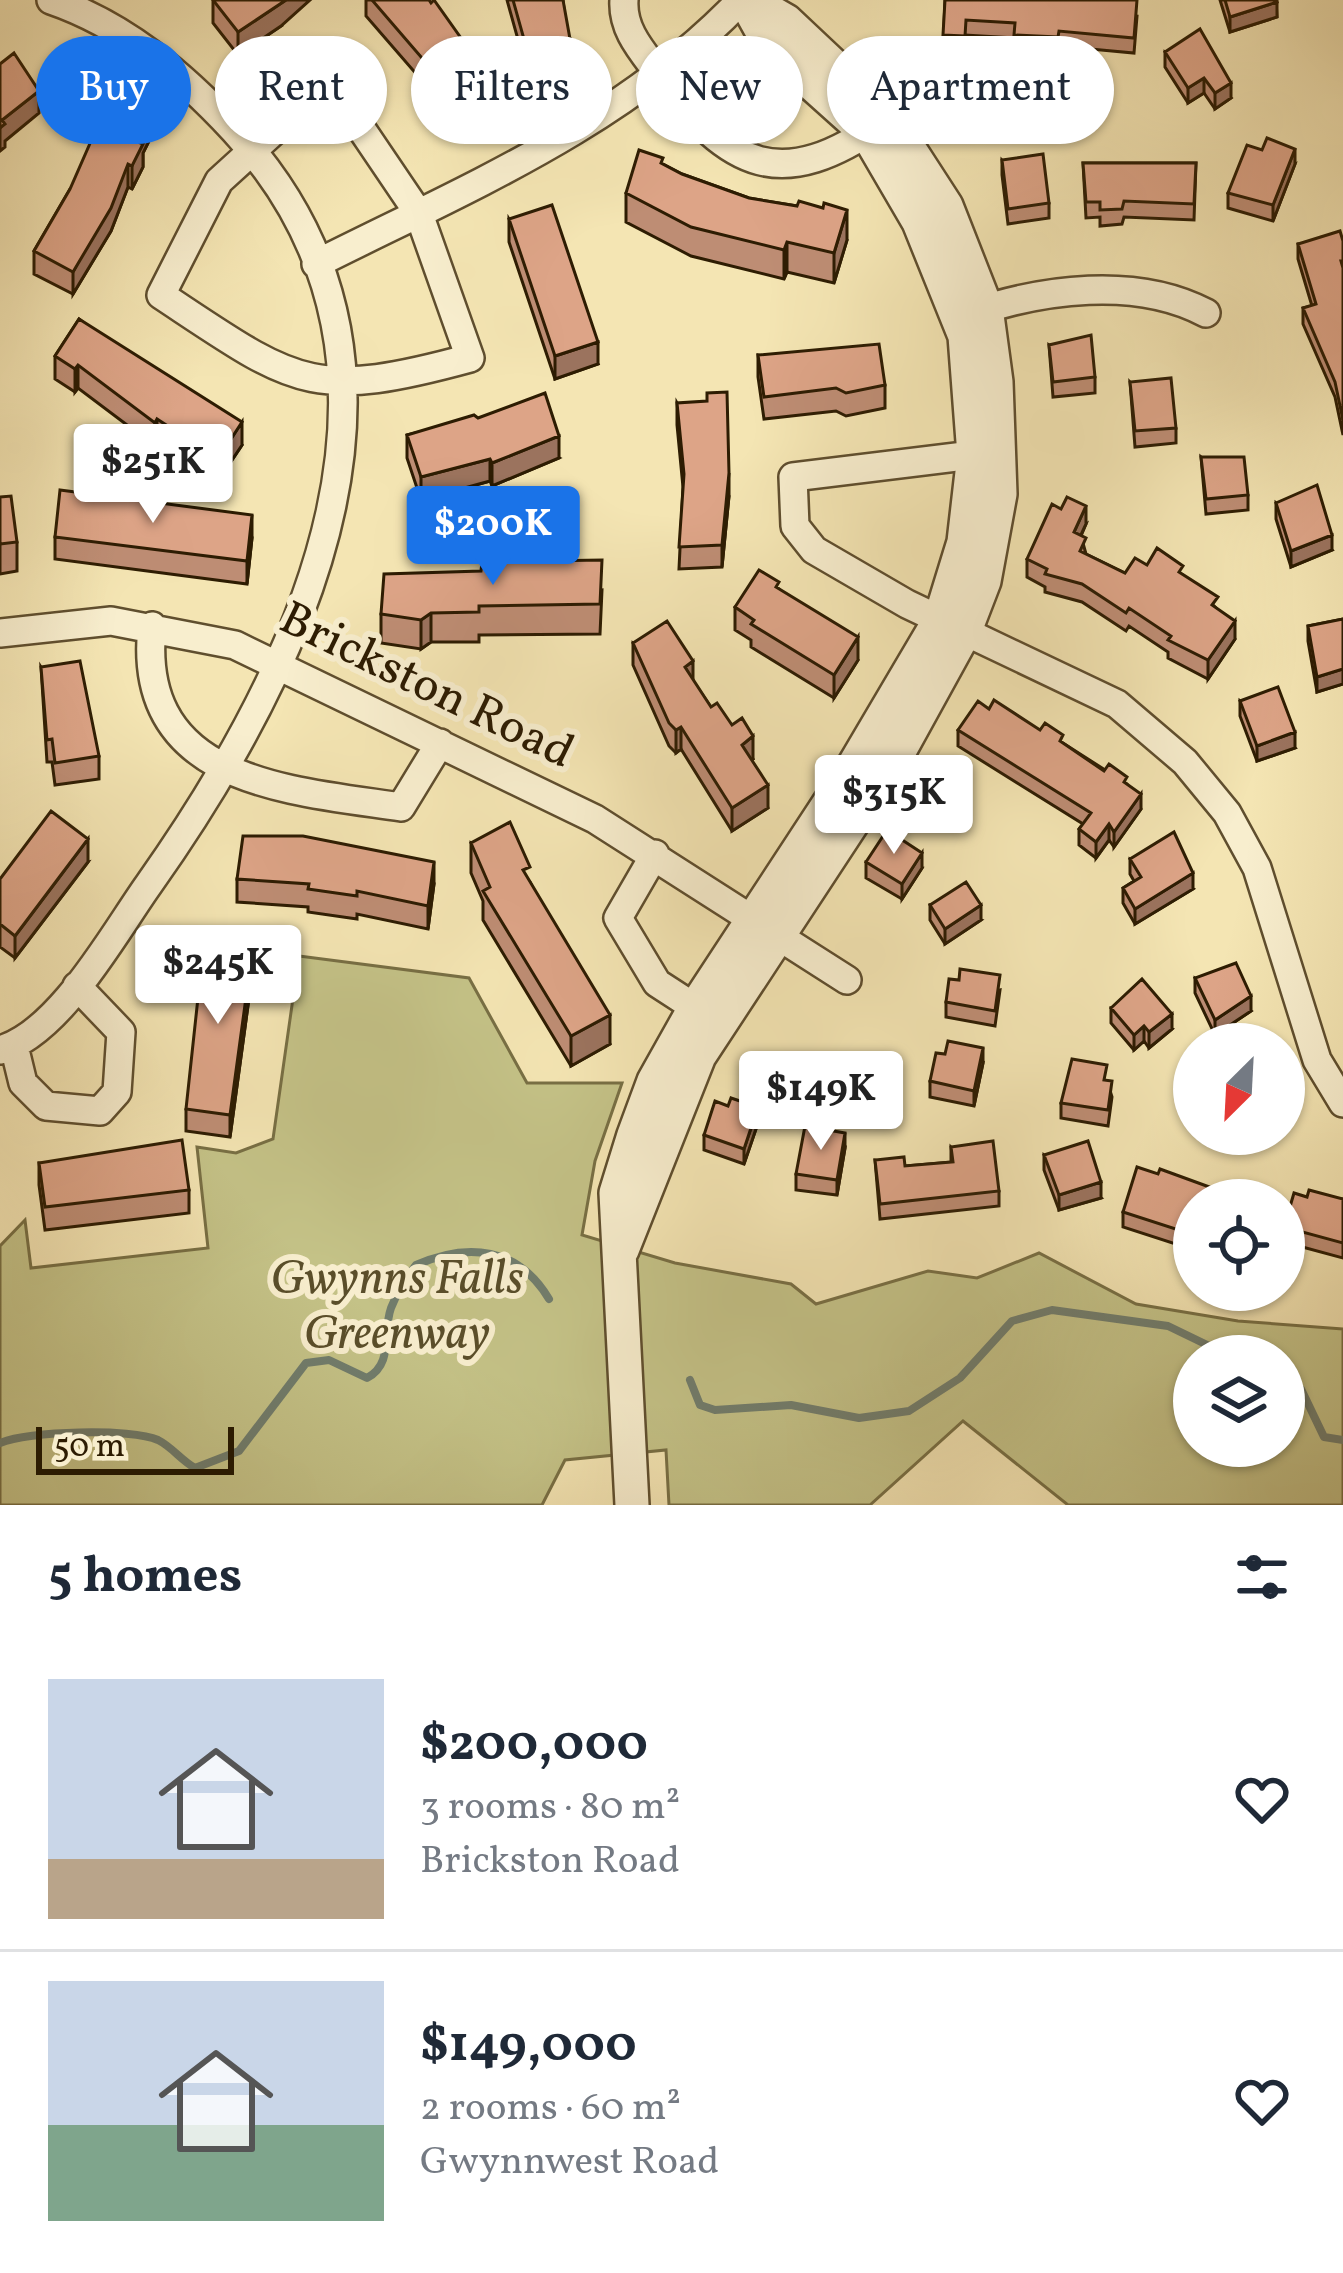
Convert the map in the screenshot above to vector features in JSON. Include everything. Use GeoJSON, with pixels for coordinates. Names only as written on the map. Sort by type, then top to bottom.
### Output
{"type":"FeatureCollection","features":[{"type":"Feature","properties":{"kind":"street"},"geometry":{"type":"LineString","coordinates":[[51,0],[150,51],[200,94],[251,148],[316,264],[343,384],[343,451],[334,512],[279,663],[224,768],[77,986],[7,1048],[23,1083],[46,1106],[68,1112],[100,1111],[117,1092],[121,1032],[77,986]]}},
{"type":"Feature","properties":{"kind":"street"},"geometry":{"type":"LineString","coordinates":[[624,0],[629,33],[636,42]]}},
{"type":"Feature","properties":{"kind":"street"},"geometry":{"type":"LineString","coordinates":[[705,36],[745,0],[786,21],[827,68]]}},
{"type":"Feature","properties":{"kind":"street"},"geometry":{"type":"LineString","coordinates":[[329,81],[419,214],[470,358],[406,376],[343,384],[270,367],[161,296],[202,207],[251,148],[329,81]]}},
{"type":"Feature","properties":{"kind":"street"},"geometry":{"type":"LineString","coordinates":[[316,264],[592,123],[636,93]]}},
{"type":"Feature","properties":{"kind":"street"},"geometry":{"type":"LineString","coordinates":[[729,144],[750,157],[807,165],[852,144]]}},
{"type":"Feature","properties":{"kind":"street"},"geometry":{"type":"LineString","coordinates":[[632,1505],[619,1258],[684,1090],[707,1016],[766,927],[898,753],[996,529],[973,312],[946,206],[893,144]]}},
{"type":"Feature","properties":{"kind":"street"},"geometry":{"type":"LineString","coordinates":[[973,312],[1101,289],[1146,291],[1206,313]]}},
{"type":"Feature","properties":{"kind":"street"},"geometry":{"type":"LineString","coordinates":[[988,453],[793,477],[795,526],[802,538],[952,627],[1117,704],[1185,762],[1227,813],[1257,868],[1317,1060],[1343,1103]]}},
{"type":"Feature","properties":{"kind":"street","name":"Brickston Road"},"geometry":{"type":"LineString","coordinates":[[0,633],[111,621],[235,645],[279,663],[655,854],[847,980]]}},
{"type":"Feature","properties":{"kind":"street"},"geometry":{"type":"LineString","coordinates":[[152,626],[148,663],[160,705],[186,743],[224,768],[268,787],[401,807],[440,743]]}},
{"type":"Feature","properties":{"kind":"street"},"geometry":{"type":"LineString","coordinates":[[655,854],[618,918],[657,983],[707,1016]]}},
{"type":"Feature","properties":{"kind":"green space","name":"Gwynns Falls Greenway"},"geometry":{"type":"Polygon","coordinates":[[[299,956],[469,978],[527,1083],[622,1083],[595,1161],[582,1235],[675,1263],[791,1284],[816,1304],[928,1271],[977,1278],[1039,1253],[1136,1304],[1238,1321],[1343,1329],[1343,1505],[1068,1505],[963,1421],[870,1505],[669,1505],[666,1450],[565,1460],[542,1505],[0,1505],[0,1246],[25,1220],[31,1268],[208,1248],[197,1147],[236,1153],[273,1139],[299,956]]]}},
{"type":"Feature","properties":{"kind":"building"},"geometry":{"type":"Polygon","coordinates":[[[213,0],[286,0],[238,32],[213,0]]]}},
{"type":"Feature","properties":{"kind":"building"},"geometry":{"type":"Polygon","coordinates":[[[372,0],[434,0],[460,36],[411,36],[411,45],[372,0]]]}},
{"type":"Feature","properties":{"kind":"building"},"geometry":{"type":"Polygon","coordinates":[[[513,0],[563,0],[569,36],[523,36],[513,0]]]}},
{"type":"Feature","properties":{"kind":"building"},"geometry":{"type":"Polygon","coordinates":[[[945,0],[1137,0],[1134,38],[1059,31],[1058,36],[1014,35],[1015,23],[966,20],[965,36],[943,35],[945,0]]]}},
{"type":"Feature","properties":{"kind":"building"},"geometry":{"type":"Polygon","coordinates":[[[1225,0],[1276,0],[1277,2],[1230,17],[1225,0]]]}},
{"type":"Feature","properties":{"kind":"building"},"geometry":{"type":"Polygon","coordinates":[[[1200,29],[1231,83],[1215,93],[1204,78],[1188,88],[1165,52],[1200,29]]]}},
{"type":"Feature","properties":{"kind":"building"},"geometry":{"type":"Polygon","coordinates":[[[14,53],[36,93],[2,120],[5,124],[0,128],[0,64],[14,53]]]}},
{"type":"Feature","properties":{"kind":"building"},"geometry":{"type":"Polygon","coordinates":[[[1267,138],[1295,149],[1273,205],[1228,193],[1247,145],[1262,150],[1267,138]]]}},
{"type":"Feature","properties":{"kind":"building"},"geometry":{"type":"Polygon","coordinates":[[[90,144],[143,144],[73,272],[34,251],[90,144]]]}},
{"type":"Feature","properties":{"kind":"building"},"geometry":{"type":"Polygon","coordinates":[[[639,150],[663,158],[661,163],[682,174],[749,198],[797,206],[799,201],[823,208],[824,203],[847,210],[834,253],[787,242],[784,250],[691,227],[626,193],[639,150]]]}},
{"type":"Feature","properties":{"kind":"building"},"geometry":{"type":"Polygon","coordinates":[[[1043,154],[1049,203],[1008,209],[1002,160],[1043,154]]]}},
{"type":"Feature","properties":{"kind":"building"},"geometry":{"type":"Polygon","coordinates":[[[1083,163],[1196,163],[1194,204],[1124,201],[1122,209],[1100,210],[1100,202],[1086,202],[1083,163]]]}},
{"type":"Feature","properties":{"kind":"building"},"geometry":{"type":"Polygon","coordinates":[[[552,205],[598,342],[555,356],[509,219],[552,205]]]}},
{"type":"Feature","properties":{"kind":"building"},"geometry":{"type":"Polygon","coordinates":[[[1340,231],[1343,420],[1335,382],[1303,308],[1316,304],[1298,244],[1340,231]]]}},
{"type":"Feature","properties":{"kind":"building"},"geometry":{"type":"Polygon","coordinates":[[[79,319],[242,422],[218,459],[157,419],[155,423],[78,365],[75,369],[55,356],[79,319]]]}},
{"type":"Feature","properties":{"kind":"building"},"geometry":{"type":"Polygon","coordinates":[[[1091,335],[1095,377],[1053,382],[1049,345],[1091,335]]]}},
{"type":"Feature","properties":{"kind":"building"},"geometry":{"type":"Polygon","coordinates":[[[879,344],[885,385],[846,393],[836,388],[764,397],[758,355],[879,344]]]}},
{"type":"Feature","properties":{"kind":"building"},"geometry":{"type":"Polygon","coordinates":[[[1171,378],[1176,428],[1135,431],[1130,382],[1171,378]]]}},
{"type":"Feature","properties":{"kind":"building"},"geometry":{"type":"Polygon","coordinates":[[[727,392],[729,473],[722,545],[679,547],[684,474],[677,403],[707,401],[707,393],[727,392]]]}},
{"type":"Feature","properties":{"kind":"building"},"geometry":{"type":"Polygon","coordinates":[[[545,393],[559,436],[492,463],[490,459],[421,477],[407,435],[474,415],[478,418],[545,393]]]}},
{"type":"Feature","properties":{"kind":"building"},"geometry":{"type":"Polygon","coordinates":[[[1201,457],[1244,457],[1248,495],[1206,499],[1201,457]]]}},
{"type":"Feature","properties":{"kind":"building"},"geometry":{"type":"Polygon","coordinates":[[[1317,485],[1332,535],[1291,551],[1276,503],[1317,485]]]}},
{"type":"Feature","properties":{"kind":"building"},"geometry":{"type":"Polygon","coordinates":[[[60,490],[252,515],[247,561],[55,537],[60,490]]]}},
{"type":"Feature","properties":{"kind":"building"},"geometry":{"type":"Polygon","coordinates":[[[11,496],[17,542],[0,544],[0,497],[11,496]]]}},
{"type":"Feature","properties":{"kind":"building"},"geometry":{"type":"Polygon","coordinates":[[[1067,497],[1086,506],[1074,532],[1086,538],[1080,551],[1125,573],[1135,558],[1147,565],[1157,548],[1183,566],[1179,572],[1218,597],[1212,605],[1235,621],[1208,660],[1168,640],[1171,636],[1129,608],[1126,613],[1082,584],[1045,574],[1047,569],[1027,559],[1052,504],[1061,509],[1067,497]]]}},
{"type":"Feature","properties":{"kind":"building"},"geometry":{"type":"Polygon","coordinates":[[[602,560],[600,604],[479,606],[479,612],[431,613],[421,620],[381,614],[384,574],[481,571],[482,562],[602,560]]]}},
{"type":"Feature","properties":{"kind":"building"},"geometry":{"type":"Polygon","coordinates":[[[759,570],[779,582],[776,587],[858,637],[834,675],[751,624],[754,620],[735,607],[759,570]]]}},
{"type":"Feature","properties":{"kind":"building"},"geometry":{"type":"Polygon","coordinates":[[[1343,619],[1343,669],[1317,677],[1308,626],[1343,619]]]}},
{"type":"Feature","properties":{"kind":"building"},"geometry":{"type":"Polygon","coordinates":[[[667,621],[693,661],[685,667],[711,707],[717,703],[732,725],[742,718],[753,736],[742,745],[768,785],[732,808],[681,727],[676,730],[669,723],[633,643],[667,621]]]}},
{"type":"Feature","properties":{"kind":"building"},"geometry":{"type":"Polygon","coordinates":[[[80,661],[99,756],[55,763],[52,739],[47,740],[41,667],[80,661]]]}},
{"type":"Feature","properties":{"kind":"building"},"geometry":{"type":"Polygon","coordinates":[[[1278,687],[1295,732],[1257,746],[1240,701],[1278,687]]]}},
{"type":"Feature","properties":{"kind":"building"},"geometry":{"type":"Polygon","coordinates":[[[994,700],[1040,730],[1045,723],[1063,735],[1060,741],[1104,771],[1109,764],[1127,777],[1124,782],[1141,794],[1114,832],[1109,824],[1096,842],[1079,829],[1091,813],[958,730],[978,701],[989,709],[994,700]]]}},
{"type":"Feature","properties":{"kind":"building"},"geometry":{"type":"Polygon","coordinates":[[[51,811],[88,839],[15,936],[0,924],[0,879],[51,811]]]}},
{"type":"Feature","properties":{"kind":"building"},"geometry":{"type":"Polygon","coordinates":[[[510,822],[530,867],[523,870],[610,1015],[571,1036],[483,891],[490,887],[471,843],[510,822]]]}},
{"type":"Feature","properties":{"kind":"building"},"geometry":{"type":"Polygon","coordinates":[[[887,830],[922,853],[902,884],[866,862],[887,830]]]}},
{"type":"Feature","properties":{"kind":"building"},"geometry":{"type":"Polygon","coordinates":[[[1174,832],[1193,873],[1135,909],[1123,888],[1141,877],[1130,859],[1174,832]]]}},
{"type":"Feature","properties":{"kind":"building"},"geometry":{"type":"Polygon","coordinates":[[[243,836],[303,836],[434,862],[428,906],[357,891],[357,896],[308,889],[309,884],[237,879],[243,836]]]}},
{"type":"Feature","properties":{"kind":"building"},"geometry":{"type":"Polygon","coordinates":[[[966,882],[981,905],[945,929],[930,905],[966,882]]]}},
{"type":"Feature","properties":{"kind":"building"},"geometry":{"type":"Polygon","coordinates":[[[204,942],[253,946],[230,1115],[186,1109],[204,942]]]}},
{"type":"Feature","properties":{"kind":"building"},"geometry":{"type":"Polygon","coordinates":[[[1236,963],[1251,996],[1215,1020],[1195,978],[1236,963]]]}},
{"type":"Feature","properties":{"kind":"building"},"geometry":{"type":"Polygon","coordinates":[[[960,969],[1000,975],[995,1011],[946,1002],[949,979],[959,980],[960,969]]]}},
{"type":"Feature","properties":{"kind":"building"},"geometry":{"type":"Polygon","coordinates":[[[1142,979],[1172,1014],[1149,1032],[1144,1026],[1134,1035],[1111,1008],[1142,979]]]}},
{"type":"Feature","properties":{"kind":"building"},"geometry":{"type":"Polygon","coordinates":[[[948,1041],[983,1048],[974,1091],[930,1081],[936,1053],[945,1054],[948,1041]]]}},
{"type":"Feature","properties":{"kind":"building"},"geometry":{"type":"Polygon","coordinates":[[[1072,1059],[1107,1065],[1104,1080],[1112,1081],[1108,1110],[1061,1103],[1072,1059]]]}},
{"type":"Feature","properties":{"kind":"building"},"geometry":{"type":"Polygon","coordinates":[[[731,1098],[758,1107],[744,1149],[704,1135],[715,1101],[728,1106],[731,1098]]]}},
{"type":"Feature","properties":{"kind":"building"},"geometry":{"type":"Polygon","coordinates":[[[805,1126],[845,1133],[837,1180],[796,1174],[805,1126]]]}},
{"type":"Feature","properties":{"kind":"building"},"geometry":{"type":"Polygon","coordinates":[[[182,1140],[189,1190],[45,1207],[39,1163],[182,1140]]]}},
{"type":"Feature","properties":{"kind":"building"},"geometry":{"type":"Polygon","coordinates":[[[993,1141],[999,1191],[880,1204],[875,1160],[904,1157],[905,1166],[953,1162],[951,1147],[993,1141]]]}},
{"type":"Feature","properties":{"kind":"building"},"geometry":{"type":"Polygon","coordinates":[[[1088,1141],[1101,1182],[1059,1195],[1044,1155],[1088,1141]]]}},
{"type":"Feature","properties":{"kind":"building"},"geometry":{"type":"Polygon","coordinates":[[[1137,1167],[1187,1179],[1173,1179],[1173,1228],[1123,1212],[1137,1167]]]}},
{"type":"Feature","properties":{"kind":"building"},"geometry":{"type":"Polygon","coordinates":[[[1309,1190],[1343,1199],[1343,1243],[1305,1233],[1309,1190]]]}},
{"type":"Feature","properties":{"kind":"waterway"},"geometry":{"type":"LineString","coordinates":[[0,1443],[55,1434],[145,1436],[168,1446],[195,1468],[239,1451],[306,1363],[329,1360],[367,1378],[375,1372],[384,1356],[391,1308],[416,1265],[454,1253],[490,1254],[522,1269],[549,1299]]}},
{"type":"Feature","properties":{"kind":"waterway"},"geometry":{"type":"LineString","coordinates":[[690,1380],[700,1405],[715,1410],[791,1405],[859,1418],[909,1411],[960,1378],[1012,1321],[1052,1310],[1168,1326],[1187,1335]]}},
{"type":"Feature","properties":{"kind":"waterway"},"geometry":{"type":"LineString","coordinates":[[1305,1397],[1324,1437],[1343,1440]]}}]}
